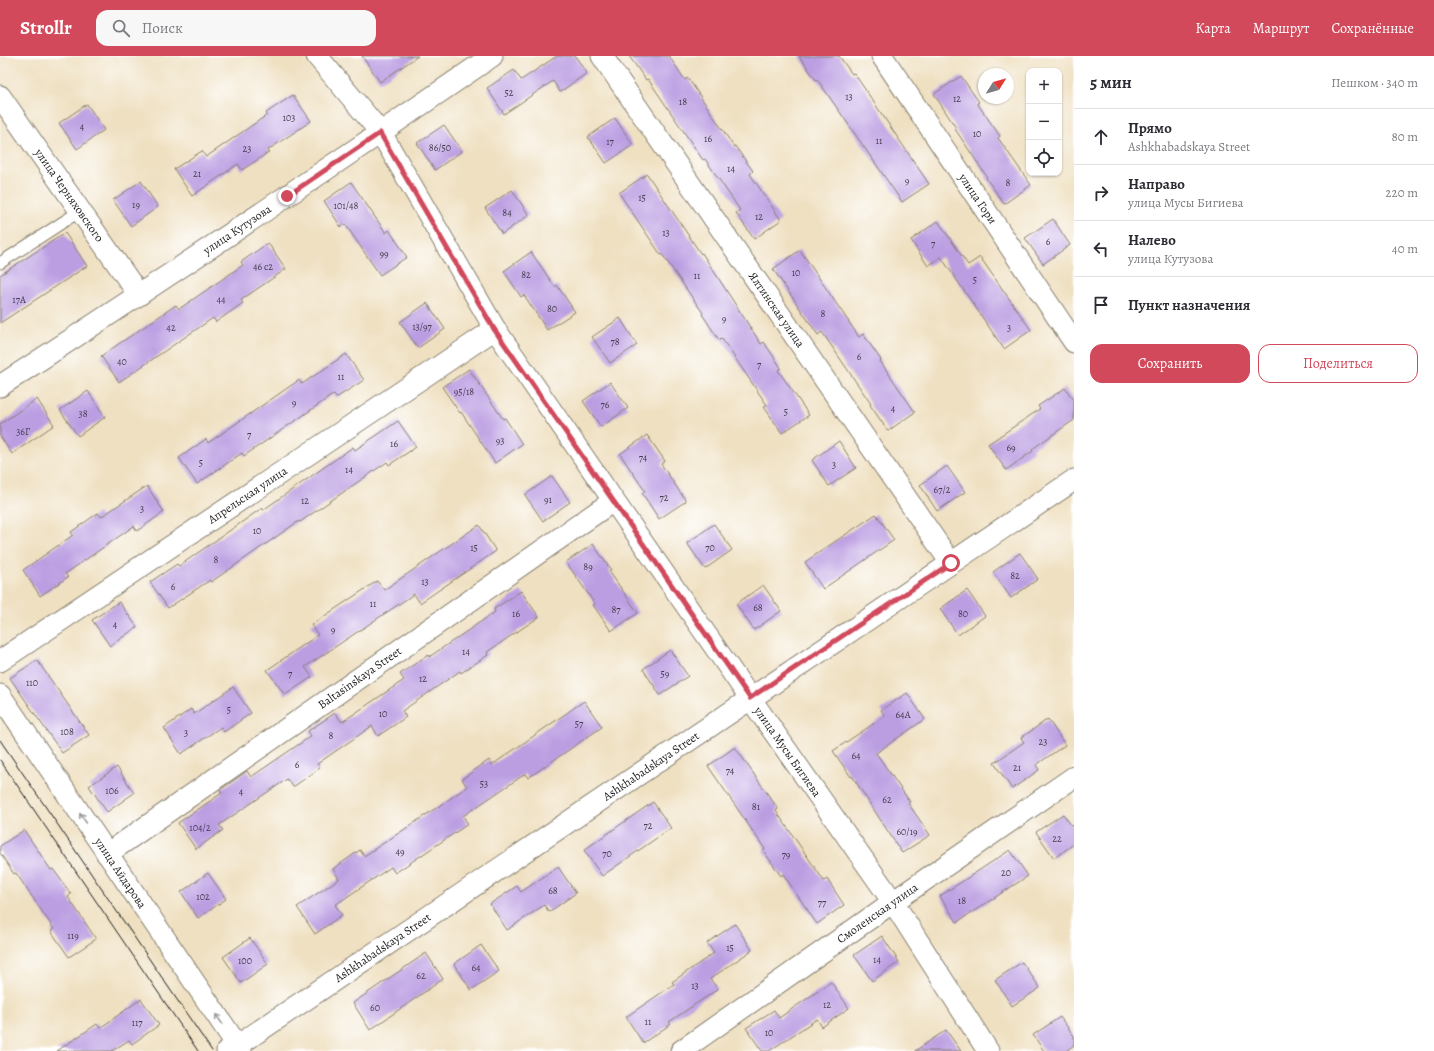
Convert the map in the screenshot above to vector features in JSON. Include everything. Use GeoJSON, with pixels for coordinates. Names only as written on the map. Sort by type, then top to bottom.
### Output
{"type":"FeatureCollection","features":[{"type":"Feature","properties":{"kind":"street","name":"улица Мусы Бигиева"},"geometry":{"type":"LineString","coordinates":[[316,56],[380,133],[494,329],[892,902],[988,1051]]}},
{"type":"Feature","properties":{"kind":"street","name":"улица Кутузова"},"geometry":{"type":"LineString","coordinates":[[0,386],[139,295],[492,56]]}},
{"type":"Feature","properties":{"kind":"street","name":"Ялтинская улица"},"geometry":{"type":"LineString","coordinates":[[602,56],[951,563]]}},
{"type":"Feature","properties":{"kind":"street","name":"улица Гори"},"geometry":{"type":"LineString","coordinates":[[882,56],[1074,342]]}},
{"type":"Feature","properties":{"kind":"street","name":"улица Черняховского"},"geometry":{"type":"LineString","coordinates":[[0,96],[139,295]]}},
{"type":"Feature","properties":{"kind":"street","name":"Апрельская улица"},"geometry":{"type":"LineString","coordinates":[[0,661],[494,329]]}},
{"type":"Feature","properties":{"kind":"street","name":"Ashkhabadskaya Street"},"geometry":{"type":"LineString","coordinates":[[235,1049],[750,698],[1074,480]]}},
{"type":"Feature","properties":{"kind":"street","name":"Baltasinskaya Street"},"geometry":{"type":"LineString","coordinates":[[107,854],[613,501]]}},
{"type":"Feature","properties":{"kind":"street","name":"улица Айдарова"},"geometry":{"type":"LineString","coordinates":[[0,694],[235,1049]]}},
{"type":"Feature","properties":{"kind":"street","name":"Смоленская улица"},"geometry":{"type":"LineString","coordinates":[[681,1051],[892,902],[1074,777]]}},
{"type":"Feature","properties":{"kind":"lane"},"geometry":{"type":"LineString","coordinates":[[0,264],[80,211]]}},
{"type":"Feature","properties":{"kind":"building"},"geometry":{"type":"Polygon","coordinates":[[[362,56],[418,56],[380,82],[362,56]]]}},
{"type":"Feature","properties":{"kind":"building"},"geometry":{"type":"Polygon","coordinates":[[[557,56],[575,56],[587,73],[560,92],[553,81],[504,114],[487,88],[514,70],[521,80],[557,56]]]}},
{"type":"Feature","properties":{"kind":"building"},"geometry":{"type":"Polygon","coordinates":[[[629,56],[669,56],[685,80],[688,78],[734,147],[735,146],[753,171],[750,174],[781,220],[754,239],[736,213],[740,210],[705,159],[703,160],[648,79],[646,80],[629,56]]]}},
{"type":"Feature","properties":{"kind":"building"},"geometry":{"type":"Polygon","coordinates":[[[799,56],[839,56],[852,74],[854,73],[929,184],[902,202],[817,79],[816,80],[799,56]]]}},
{"type":"Feature","properties":{"kind":"building"},"geometry":{"type":"Polygon","coordinates":[[[961,76],[978,101],[977,103],[1000,136],[998,138],[1031,185],[1004,204],[986,178],[987,177],[934,94],[961,76]]]}},
{"type":"Feature","properties":{"kind":"building"},"geometry":{"type":"Polygon","coordinates":[[[293,95],[311,121],[268,150],[269,152],[242,170],[238,164],[192,196],[174,169],[202,151],[206,157],[293,95]]]}},
{"type":"Feature","properties":{"kind":"building"},"geometry":{"type":"Polygon","coordinates":[[[87,104],[104,130],[77,149],[59,123],[87,104]]]}},
{"type":"Feature","properties":{"kind":"building"},"geometry":{"type":"Polygon","coordinates":[[[615,118],[633,145],[606,163],[588,137],[615,118]]]}},
{"type":"Feature","properties":{"kind":"building"},"geometry":{"type":"Polygon","coordinates":[[[444,125],[462,151],[435,170],[417,143],[444,125]]]}},
{"type":"Feature","properties":{"kind":"building"},"geometry":{"type":"Polygon","coordinates":[[[647,174],[701,254],[702,253],[761,344],[764,342],[781,368],[778,370],[809,415],[782,433],[764,407],[767,405],[722,339],[719,340],[702,314],[703,313],[619,193],[647,174]]]}},
{"type":"Feature","properties":{"kind":"building"},"geometry":{"type":"Polygon","coordinates":[[[141,181],[158,207],[131,226],[113,200],[141,181]]]}},
{"type":"Feature","properties":{"kind":"building"},"geometry":{"type":"Polygon","coordinates":[[[351,182],[386,233],[389,230],[407,257],[380,275],[345,224],[341,227],[324,201],[351,182]]]}},
{"type":"Feature","properties":{"kind":"building"},"geometry":{"type":"Polygon","coordinates":[[[512,190],[529,215],[502,234],[485,208],[512,190]]]}},
{"type":"Feature","properties":{"kind":"building"},"geometry":{"type":"Polygon","coordinates":[[[1053,219],[1070,245],[1043,264],[1025,238],[1053,219]]]}},
{"type":"Feature","properties":{"kind":"building"},"geometry":{"type":"Polygon","coordinates":[[[938,221],[968,265],[980,257],[1031,330],[1004,349],[941,257],[928,266],[911,240],[938,221]]]}},
{"type":"Feature","properties":{"kind":"building"},"geometry":{"type":"Polygon","coordinates":[[[65,233],[87,266],[0,323],[0,275],[65,233]]]}},
{"type":"Feature","properties":{"kind":"building"},"geometry":{"type":"Polygon","coordinates":[[[268,243],[286,269],[241,300],[243,303],[216,322],[213,318],[119,382],[101,356],[176,305],[179,309],[243,265],[241,262],[268,243]]]}},
{"type":"Feature","properties":{"kind":"building"},"geometry":{"type":"Polygon","coordinates":[[[800,250],[859,337],[863,334],[915,412],[888,431],[822,332],[818,335],[773,269],[800,250]]]}},
{"type":"Feature","properties":{"kind":"building"},"geometry":{"type":"Polygon","coordinates":[[[531,252],[555,287],[557,285],[575,312],[547,330],[524,295],[521,297],[504,271],[531,252]]]}},
{"type":"Feature","properties":{"kind":"building"},"geometry":{"type":"Polygon","coordinates":[[[427,303],[445,329],[418,348],[400,322],[427,303]]]}},
{"type":"Feature","properties":{"kind":"building"},"geometry":{"type":"Polygon","coordinates":[[[620,318],[637,345],[610,363],[592,337],[620,318]]]}},
{"type":"Feature","properties":{"kind":"building"},"geometry":{"type":"Polygon","coordinates":[[[346,354],[364,380],[336,398],[334,394],[244,456],[242,453],[197,484],[179,458],[206,439],[208,443],[299,380],[302,384],[346,354]]]}},
{"type":"Feature","properties":{"kind":"building"},"geometry":{"type":"Polygon","coordinates":[[[469,369],[522,444],[495,463],[461,412],[460,413],[442,387],[469,369]]]}},
{"type":"Feature","properties":{"kind":"building"},"geometry":{"type":"Polygon","coordinates":[[[610,382],[628,408],[601,427],[583,401],[610,382]]]}},
{"type":"Feature","properties":{"kind":"building"},"geometry":{"type":"Polygon","coordinates":[[[1065,388],[1074,400],[1074,420],[1032,449],[1033,451],[1006,470],[988,444],[1040,409],[1038,406],[1065,388]]]}},
{"type":"Feature","properties":{"kind":"building"},"geometry":{"type":"Polygon","coordinates":[[[88,391],[105,417],[78,436],[60,410],[88,391]]]}},
{"type":"Feature","properties":{"kind":"building"},"geometry":{"type":"Polygon","coordinates":[[[37,399],[54,425],[12,454],[0,436],[0,424],[37,399]]]}},
{"type":"Feature","properties":{"kind":"building"},"geometry":{"type":"Polygon","coordinates":[[[398,421],[416,447],[389,465],[387,462],[211,582],[210,580],[168,608],[150,582],[177,564],[179,566],[353,447],[355,450],[398,421]]]}},
{"type":"Feature","properties":{"kind":"building"},"geometry":{"type":"Polygon","coordinates":[[[647,435],[665,461],[661,464],[686,501],[659,519],[642,493],[645,491],[620,454],[647,435]]]}},
{"type":"Feature","properties":{"kind":"building"},"geometry":{"type":"Polygon","coordinates":[[[839,441],[856,468],[829,486],[812,460],[839,441]]]}},
{"type":"Feature","properties":{"kind":"building"},"geometry":{"type":"Polygon","coordinates":[[[947,466],[965,492],[937,511],[920,485],[947,466]]]}},
{"type":"Feature","properties":{"kind":"building"},"geometry":{"type":"Polygon","coordinates":[[[552,476],[570,502],[543,521],[525,495],[552,476]]]}},
{"type":"Feature","properties":{"kind":"building"},"geometry":{"type":"Polygon","coordinates":[[[147,486],[164,512],[137,531],[134,526],[65,574],[68,577],[40,596],[23,570],[73,535],[71,532],[98,513],[101,517],[147,486]]]}},
{"type":"Feature","properties":{"kind":"building"},"geometry":{"type":"Polygon","coordinates":[[[876,514],[894,540],[823,589],[805,562],[876,514]]]}},
{"type":"Feature","properties":{"kind":"building"},"geometry":{"type":"Polygon","coordinates":[[[714,524],[732,550],[705,569],[687,543],[714,524]]]}},
{"type":"Feature","properties":{"kind":"building"},"geometry":{"type":"Polygon","coordinates":[[[479,525],[496,551],[420,603],[414,594],[305,667],[312,677],[285,695],[267,670],[318,635],[311,625],[377,581],[384,590],[479,525]]]}},
{"type":"Feature","properties":{"kind":"building"},"geometry":{"type":"Polygon","coordinates":[[[593,544],[611,570],[609,571],[638,613],[611,631],[593,605],[595,604],[566,562],[593,544]]]}},
{"type":"Feature","properties":{"kind":"building"},"geometry":{"type":"Polygon","coordinates":[[[1020,553],[1038,579],[1011,598],[993,572],[1020,553]]]}},
{"type":"Feature","properties":{"kind":"building"},"geometry":{"type":"Polygon","coordinates":[[[763,585],[781,611],[754,630],[736,604],[763,585]]]}},
{"type":"Feature","properties":{"kind":"building"},"geometry":{"type":"Polygon","coordinates":[[[967,590],[985,616],[958,635],[940,609],[967,590]]]}},
{"type":"Feature","properties":{"kind":"building"},"geometry":{"type":"Polygon","coordinates":[[[521,591],[539,617],[487,652],[488,655],[461,673],[460,671],[402,711],[406,717],[378,736],[372,726],[317,764],[320,768],[293,787],[287,779],[219,825],[223,830],[196,849],[178,823],[222,793],[220,790],[247,771],[251,777],[311,736],[308,731],[335,713],[342,722],[404,680],[400,674],[428,655],[429,657],[495,612],[494,609],[521,591]]]}},
{"type":"Feature","properties":{"kind":"building"},"geometry":{"type":"Polygon","coordinates":[[[119,602],[137,627],[110,646],[92,620],[119,602]]]}},
{"type":"Feature","properties":{"kind":"building"},"geometry":{"type":"Polygon","coordinates":[[[670,650],[688,676],[660,695],[643,669],[670,650]]]}},
{"type":"Feature","properties":{"kind":"building"},"geometry":{"type":"Polygon","coordinates":[[[37,660],[89,735],[62,753],[10,678],[37,660]]]}},
{"type":"Feature","properties":{"kind":"building"},"geometry":{"type":"Polygon","coordinates":[[[233,687],[251,713],[224,732],[221,727],[181,754],[164,728],[191,709],[194,714],[233,687]]]}},
{"type":"Feature","properties":{"kind":"building"},"geometry":{"type":"Polygon","coordinates":[[[907,693],[925,719],[876,753],[910,802],[908,803],[930,835],[902,853],[852,776],[851,777],[833,751],[885,716],[881,710],[907,693]]]}},
{"type":"Feature","properties":{"kind":"building"},"geometry":{"type":"Polygon","coordinates":[[[584,701],[602,727],[528,778],[525,774],[463,816],[468,824],[395,873],[391,867],[335,905],[342,915],[315,934],[297,907],[339,879],[333,869],[360,850],[364,856],[405,829],[467,787],[462,779],[489,760],[492,765],[584,701]]]}},
{"type":"Feature","properties":{"kind":"building"},"geometry":{"type":"Polygon","coordinates":[[[1048,719],[1065,745],[1036,765],[1039,770],[1012,789],[994,763],[1024,742],[1021,738],[1048,719]]]}},
{"type":"Feature","properties":{"kind":"building"},"geometry":{"type":"Polygon","coordinates":[[[735,747],[778,809],[776,811],[824,881],[827,879],[844,905],[817,924],[783,874],[781,876],[763,850],[765,849],[708,766],[735,747]]]}},
{"type":"Feature","properties":{"kind":"building"},"geometry":{"type":"Polygon","coordinates":[[[117,767],[134,793],[107,812],[89,786],[117,767]]]}},
{"type":"Feature","properties":{"kind":"building"},"geometry":{"type":"Polygon","coordinates":[[[653,802],[671,828],[602,876],[584,850],[653,802]]]}},
{"type":"Feature","properties":{"kind":"building"},"geometry":{"type":"Polygon","coordinates":[[[1063,814],[1074,829],[1074,844],[1054,858],[1036,832],[1063,814]]]}},
{"type":"Feature","properties":{"kind":"building"},"geometry":{"type":"Polygon","coordinates":[[[24,830],[51,870],[53,869],[71,894],[68,897],[96,939],[69,957],[51,931],[54,929],[16,873],[14,874],[0,853],[0,846],[24,830]]]}},
{"type":"Feature","properties":{"kind":"building"},"geometry":{"type":"Polygon","coordinates":[[[1010,850],[1028,876],[957,922],[940,896],[1010,850]]]}},
{"type":"Feature","properties":{"kind":"building"},"geometry":{"type":"Polygon","coordinates":[[[558,867],[576,893],[549,912],[544,905],[507,930],[490,904],[517,886],[521,892],[558,867]]]}},
{"type":"Feature","properties":{"kind":"building"},"geometry":{"type":"Polygon","coordinates":[[[208,873],[226,899],[198,918],[181,892],[208,873]]]}},
{"type":"Feature","properties":{"kind":"building"},"geometry":{"type":"Polygon","coordinates":[[[735,924],[752,950],[710,979],[718,989],[669,1022],[671,1024],[643,1043],[626,1017],[674,984],[672,982],[714,953],[707,943],[735,924]]]}},
{"type":"Feature","properties":{"kind":"building"},"geometry":{"type":"Polygon","coordinates":[[[882,936],[899,962],[872,981],[854,955],[882,936]]]}},
{"type":"Feature","properties":{"kind":"building"},"geometry":{"type":"Polygon","coordinates":[[[250,938],[268,964],[241,983],[223,957],[250,938]]]}},
{"type":"Feature","properties":{"kind":"building"},"geometry":{"type":"Polygon","coordinates":[[[481,945],[499,971],[471,990],[454,964],[481,945]]]}},
{"type":"Feature","properties":{"kind":"building"},"geometry":{"type":"Polygon","coordinates":[[[426,953],[443,979],[370,1030],[353,1003],[426,953]]]}},
{"type":"Feature","properties":{"kind":"building"},"geometry":{"type":"Polygon","coordinates":[[[1022,962],[1040,988],[1012,1006],[995,980],[1022,962]]]}},
{"type":"Feature","properties":{"kind":"building"},"geometry":{"type":"Polygon","coordinates":[[[831,982],[849,1008],[822,1027],[817,1019],[769,1051],[762,1051],[746,1028],[774,1010],[779,1018],[831,982]]]}},
{"type":"Feature","properties":{"kind":"building"},"geometry":{"type":"Polygon","coordinates":[[[141,999],[159,1025],[132,1044],[129,1040],[112,1051],[57,1051],[97,1024],[100,1028],[141,999]]]}},
{"type":"Feature","properties":{"kind":"building"},"geometry":{"type":"Polygon","coordinates":[[[1060,1017],[1074,1036],[1074,1045],[1066,1051],[1044,1051],[1033,1035],[1060,1017]]]}},
{"type":"Feature","properties":{"kind":"building"},"geometry":{"type":"Polygon","coordinates":[[[946,1030],[961,1051],[915,1051],[946,1030]]]}},
{"type":"Feature","properties":{"kind":"tram line"},"geometry":{"type":"LineString","coordinates":[[0,740],[212,1051]]}},
{"type":"Feature","properties":{"kind":"tram line"},"geometry":{"type":"LineString","coordinates":[[0,760],[198,1051]]}},
{"type":"Feature","properties":{"kind":"route"},"geometry":{"type":"LineString","coordinates":[[287,196],[380,133],[494,329],[750,698],[951,563]]}}]}
